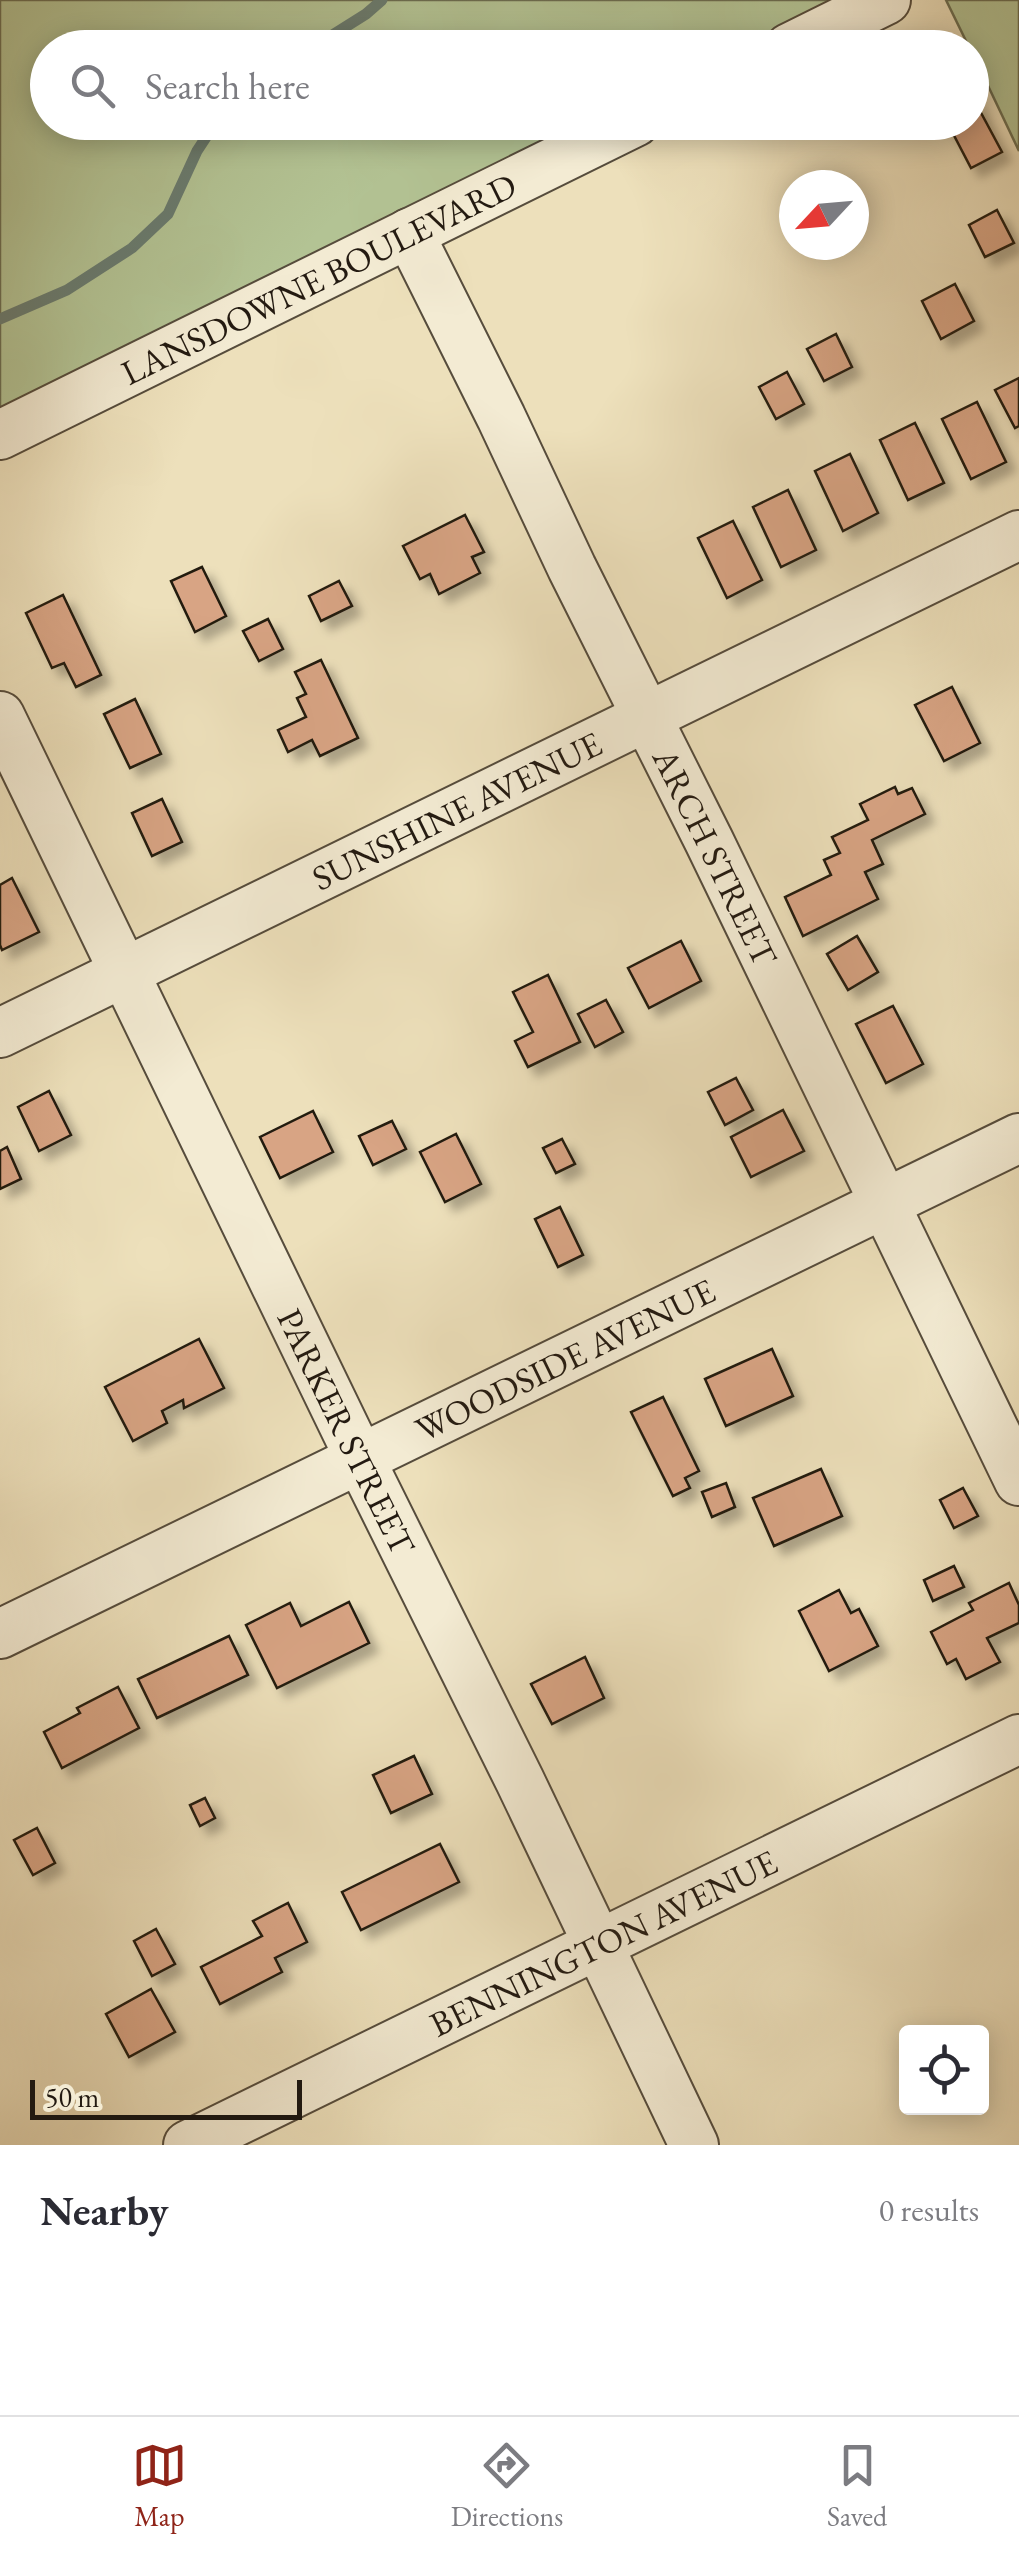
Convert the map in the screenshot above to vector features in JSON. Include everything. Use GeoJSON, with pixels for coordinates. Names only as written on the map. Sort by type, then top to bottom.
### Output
{"type":"FeatureCollection","features":[{"type":"Feature","properties":{"kind":"street"},"geometry":{"type":"LineString","coordinates":[[825,30],[886,0]]}},
{"type":"Feature","properties":{"kind":"street","name":"LANSDOWNE BOULEVARD"},"geometry":{"type":"LineString","coordinates":[[0,435],[598,140]]}},
{"type":"Feature","properties":{"kind":"street","name":"ARCH STREET"},"geometry":{"type":"LineString","coordinates":[[409,233],[1019,1481]]}},
{"type":"Feature","properties":{"kind":"street","name":"SUNSHINE AVENUE"},"geometry":{"type":"LineString","coordinates":[[0,1033],[1019,536]]}},
{"type":"Feature","properties":{"kind":"street","name":"PARKER STREET"},"geometry":{"type":"LineString","coordinates":[[0,716],[694,2145]]}},
{"type":"Feature","properties":{"kind":"street","name":"WOODSIDE AVENUE"},"geometry":{"type":"LineString","coordinates":[[0,1634],[1019,1138]]}},
{"type":"Feature","properties":{"kind":"street","name":"BENNINGTON AVENUE"},"geometry":{"type":"LineString","coordinates":[[188,2145],[1019,1739]]}},
{"type":"Feature","properties":{"kind":"green space"},"geometry":{"type":"Polygon","coordinates":[[[0,0],[886,0],[824,30],[30,30],[30,140],[600,140],[0,435],[0,0]]]}},
{"type":"Feature","properties":{"kind":"green space"},"geometry":{"type":"Polygon","coordinates":[[[946,0],[1019,0],[1019,151],[989,88],[989,30],[961,30],[946,0]]]}},
{"type":"Feature","properties":{"kind":"building"},"geometry":{"type":"Polygon","coordinates":[[[989,128],[1002,152],[971,168],[956,140],[989,140],[989,128]]]}},
{"type":"Feature","properties":{"kind":"building"},"geometry":{"type":"Polygon","coordinates":[[[997,210],[1014,243],[985,257],[969,225],[997,210]]]}},
{"type":"Feature","properties":{"kind":"building"},"geometry":{"type":"Polygon","coordinates":[[[955,284],[974,321],[941,339],[922,301],[955,284]]]}},
{"type":"Feature","properties":{"kind":"building"},"geometry":{"type":"Polygon","coordinates":[[[836,334],[852,367],[824,381],[807,349],[836,334]]]}},
{"type":"Feature","properties":{"kind":"building"},"geometry":{"type":"Polygon","coordinates":[[[787,372],[804,404],[776,419],[759,387],[787,372]]]}},
{"type":"Feature","properties":{"kind":"building"},"geometry":{"type":"Polygon","coordinates":[[[1019,378],[1019,426],[1015,428],[995,390],[1019,378]]]}},
{"type":"Feature","properties":{"kind":"building"},"geometry":{"type":"Polygon","coordinates":[[[977,402],[1006,462],[971,479],[942,419],[977,402]]]}},
{"type":"Feature","properties":{"kind":"building"},"geometry":{"type":"Polygon","coordinates":[[[915,423],[944,483],[908,500],[880,440],[915,423]]]}},
{"type":"Feature","properties":{"kind":"building"},"geometry":{"type":"Polygon","coordinates":[[[850,454],[878,513],[843,531],[815,471],[850,454]]]}},
{"type":"Feature","properties":{"kind":"building"},"geometry":{"type":"Polygon","coordinates":[[[788,490],[816,550],[781,567],[753,507],[788,490]]]}},
{"type":"Feature","properties":{"kind":"building"},"geometry":{"type":"Polygon","coordinates":[[[465,515],[484,552],[472,557],[480,573],[439,594],[430,574],[420,579],[403,546],[465,515]]]}},
{"type":"Feature","properties":{"kind":"building"},"geometry":{"type":"Polygon","coordinates":[[[733,521],[762,580],[727,598],[698,538],[733,521]]]}},
{"type":"Feature","properties":{"kind":"building"},"geometry":{"type":"Polygon","coordinates":[[[202,567],[226,616],[195,632],[171,581],[202,567]]]}},
{"type":"Feature","properties":{"kind":"building"},"geometry":{"type":"Polygon","coordinates":[[[339,581],[352,606],[321,621],[309,596],[339,581]]]}},
{"type":"Feature","properties":{"kind":"building"},"geometry":{"type":"Polygon","coordinates":[[[63,595],[101,675],[76,687],[64,663],[52,668],[26,613],[63,595]]]}},
{"type":"Feature","properties":{"kind":"building"},"geometry":{"type":"Polygon","coordinates":[[[268,619],[283,649],[259,661],[243,631],[268,619]]]}},
{"type":"Feature","properties":{"kind":"building"},"geometry":{"type":"Polygon","coordinates":[[[321,660],[358,738],[320,756],[312,740],[288,752],[278,730],[306,717],[297,698],[306,694],[295,672],[321,660]]]}},
{"type":"Feature","properties":{"kind":"building"},"geometry":{"type":"Polygon","coordinates":[[[952,687],[980,743],[944,761],[915,705],[952,687]]]}},
{"type":"Feature","properties":{"kind":"building"},"geometry":{"type":"Polygon","coordinates":[[[135,699],[161,754],[130,768],[104,714],[135,699]]]}},
{"type":"Feature","properties":{"kind":"building"},"geometry":{"type":"Polygon","coordinates":[[[895,787],[898,794],[912,788],[925,814],[872,840],[883,864],[865,872],[878,899],[803,936],[785,897],[831,875],[824,860],[840,853],[832,837],[868,820],[860,804],[895,787]]]}},
{"type":"Feature","properties":{"kind":"building"},"geometry":{"type":"Polygon","coordinates":[[[162,799],[182,842],[152,856],[132,813],[162,799]]]}},
{"type":"Feature","properties":{"kind":"building"},"geometry":{"type":"Polygon","coordinates":[[[12,878],[39,932],[2,950],[0,885],[12,878]]]}},
{"type":"Feature","properties":{"kind":"building"},"geometry":{"type":"Polygon","coordinates":[[[857,936],[878,972],[848,990],[827,954],[857,936]]]}},
{"type":"Feature","properties":{"kind":"building"},"geometry":{"type":"Polygon","coordinates":[[[681,941],[701,981],[649,1008],[628,968],[681,941]]]}},
{"type":"Feature","properties":{"kind":"building"},"geometry":{"type":"Polygon","coordinates":[[[548,975],[580,1042],[528,1067],[515,1041],[533,1032],[513,992],[548,975]]]}},
{"type":"Feature","properties":{"kind":"building"},"geometry":{"type":"Polygon","coordinates":[[[606,1000],[623,1032],[595,1047],[578,1014],[606,1000]]]}},
{"type":"Feature","properties":{"kind":"building"},"geometry":{"type":"Polygon","coordinates":[[[893,1006],[923,1064],[886,1083],[856,1024],[893,1006]]]}},
{"type":"Feature","properties":{"kind":"building"},"geometry":{"type":"Polygon","coordinates":[[[736,1078],[753,1110],[725,1125],[708,1092],[736,1078]]]}},
{"type":"Feature","properties":{"kind":"building"},"geometry":{"type":"Polygon","coordinates":[[[49,1091],[71,1135],[39,1151],[18,1107],[49,1091]]]}},
{"type":"Feature","properties":{"kind":"building"},"geometry":{"type":"Polygon","coordinates":[[[783,1110],[804,1151],[751,1177],[731,1137],[783,1110]]]}},
{"type":"Feature","properties":{"kind":"building"},"geometry":{"type":"Polygon","coordinates":[[[313,1111],[333,1152],[280,1178],[260,1137],[313,1111]]]}},
{"type":"Feature","properties":{"kind":"building"},"geometry":{"type":"Polygon","coordinates":[[[392,1121],[406,1149],[373,1165],[359,1136],[392,1121]]]}},
{"type":"Feature","properties":{"kind":"building"},"geometry":{"type":"Polygon","coordinates":[[[456,1134],[481,1184],[445,1202],[420,1152],[456,1134]]]}},
{"type":"Feature","properties":{"kind":"building"},"geometry":{"type":"Polygon","coordinates":[[[562,1139],[575,1164],[556,1173],[543,1148],[562,1139]]]}},
{"type":"Feature","properties":{"kind":"building"},"geometry":{"type":"Polygon","coordinates":[[[7,1147],[21,1179],[0,1189],[0,1151],[7,1147]]]}},
{"type":"Feature","properties":{"kind":"building"},"geometry":{"type":"Polygon","coordinates":[[[560,1207],[583,1255],[558,1267],[535,1219],[560,1207]]]}},
{"type":"Feature","properties":{"kind":"building"},"geometry":{"type":"Polygon","coordinates":[[[199,1339],[224,1388],[184,1408],[183,1400],[162,1411],[167,1423],[133,1441],[105,1387],[199,1339]]]}},
{"type":"Feature","properties":{"kind":"building"},"geometry":{"type":"Polygon","coordinates":[[[772,1349],[793,1396],[726,1426],[705,1379],[772,1349]]]}},
{"type":"Feature","properties":{"kind":"building"},"geometry":{"type":"Polygon","coordinates":[[[663,1397],[699,1471],[685,1478],[690,1488],[673,1496],[631,1412],[663,1397]]]}},
{"type":"Feature","properties":{"kind":"building"},"geometry":{"type":"Polygon","coordinates":[[[821,1469],[842,1516],[774,1546],[753,1498],[821,1469]]]}},
{"type":"Feature","properties":{"kind":"building"},"geometry":{"type":"Polygon","coordinates":[[[726,1483],[735,1507],[712,1517],[702,1492],[726,1483]]]}},
{"type":"Feature","properties":{"kind":"building"},"geometry":{"type":"Polygon","coordinates":[[[963,1488],[978,1516],[954,1528],[940,1500],[963,1488]]]}},
{"type":"Feature","properties":{"kind":"building"},"geometry":{"type":"Polygon","coordinates":[[[954,1566],[964,1587],[933,1601],[924,1580],[954,1566]]]}},
{"type":"Feature","properties":{"kind":"building"},"geometry":{"type":"Polygon","coordinates":[[[1009,1583],[1019,1605],[1019,1623],[987,1638],[1000,1662],[966,1679],[956,1659],[947,1664],[931,1632],[973,1610],[969,1603],[1009,1583]]]}},
{"type":"Feature","properties":{"kind":"building"},"geometry":{"type":"Polygon","coordinates":[[[839,1590],[851,1613],[859,1609],[878,1646],[829,1671],[799,1611],[839,1590]]]}},
{"type":"Feature","properties":{"kind":"building"},"geometry":{"type":"Polygon","coordinates":[[[349,1602],[369,1643],[277,1688],[246,1625],[290,1603],[301,1626],[349,1602]]]}},
{"type":"Feature","properties":{"kind":"building"},"geometry":{"type":"Polygon","coordinates":[[[229,1636],[248,1675],[157,1718],[138,1679],[229,1636]]]}},
{"type":"Feature","properties":{"kind":"building"},"geometry":{"type":"Polygon","coordinates":[[[585,1657],[604,1698],[552,1724],[531,1684],[585,1657]]]}},
{"type":"Feature","properties":{"kind":"building"},"geometry":{"type":"Polygon","coordinates":[[[118,1687],[139,1728],[62,1768],[44,1732],[80,1713],[77,1708],[118,1687]]]}},
{"type":"Feature","properties":{"kind":"building"},"geometry":{"type":"Polygon","coordinates":[[[414,1756],[432,1794],[391,1813],[373,1775],[414,1756]]]}},
{"type":"Feature","properties":{"kind":"building"},"geometry":{"type":"Polygon","coordinates":[[[205,1798],[215,1818],[200,1826],[190,1805],[205,1798]]]}},
{"type":"Feature","properties":{"kind":"building"},"geometry":{"type":"Polygon","coordinates":[[[37,1828],[55,1863],[33,1875],[14,1840],[37,1828]]]}},
{"type":"Feature","properties":{"kind":"building"},"geometry":{"type":"Polygon","coordinates":[[[440,1844],[459,1882],[361,1930],[342,1892],[440,1844]]]}},
{"type":"Feature","properties":{"kind":"building"},"geometry":{"type":"Polygon","coordinates":[[[288,1903],[307,1942],[275,1958],[282,1972],[220,2004],[201,1967],[262,1936],[253,1921],[288,1903]]]}},
{"type":"Feature","properties":{"kind":"building"},"geometry":{"type":"Polygon","coordinates":[[[156,1929],[175,1964],[152,1976],[134,1941],[156,1929]]]}},
{"type":"Feature","properties":{"kind":"building"},"geometry":{"type":"Polygon","coordinates":[[[151,1989],[175,2032],[129,2057],[106,2014],[151,1989]]]}},
{"type":"Feature","properties":{"kind":"waterway"},"geometry":{"type":"LineString","coordinates":[[341,30],[382,0]]}},
{"type":"Feature","properties":{"kind":"waterway"},"geometry":{"type":"LineString","coordinates":[[0,319],[67,290],[132,248],[168,214],[204,140]]}}]}
